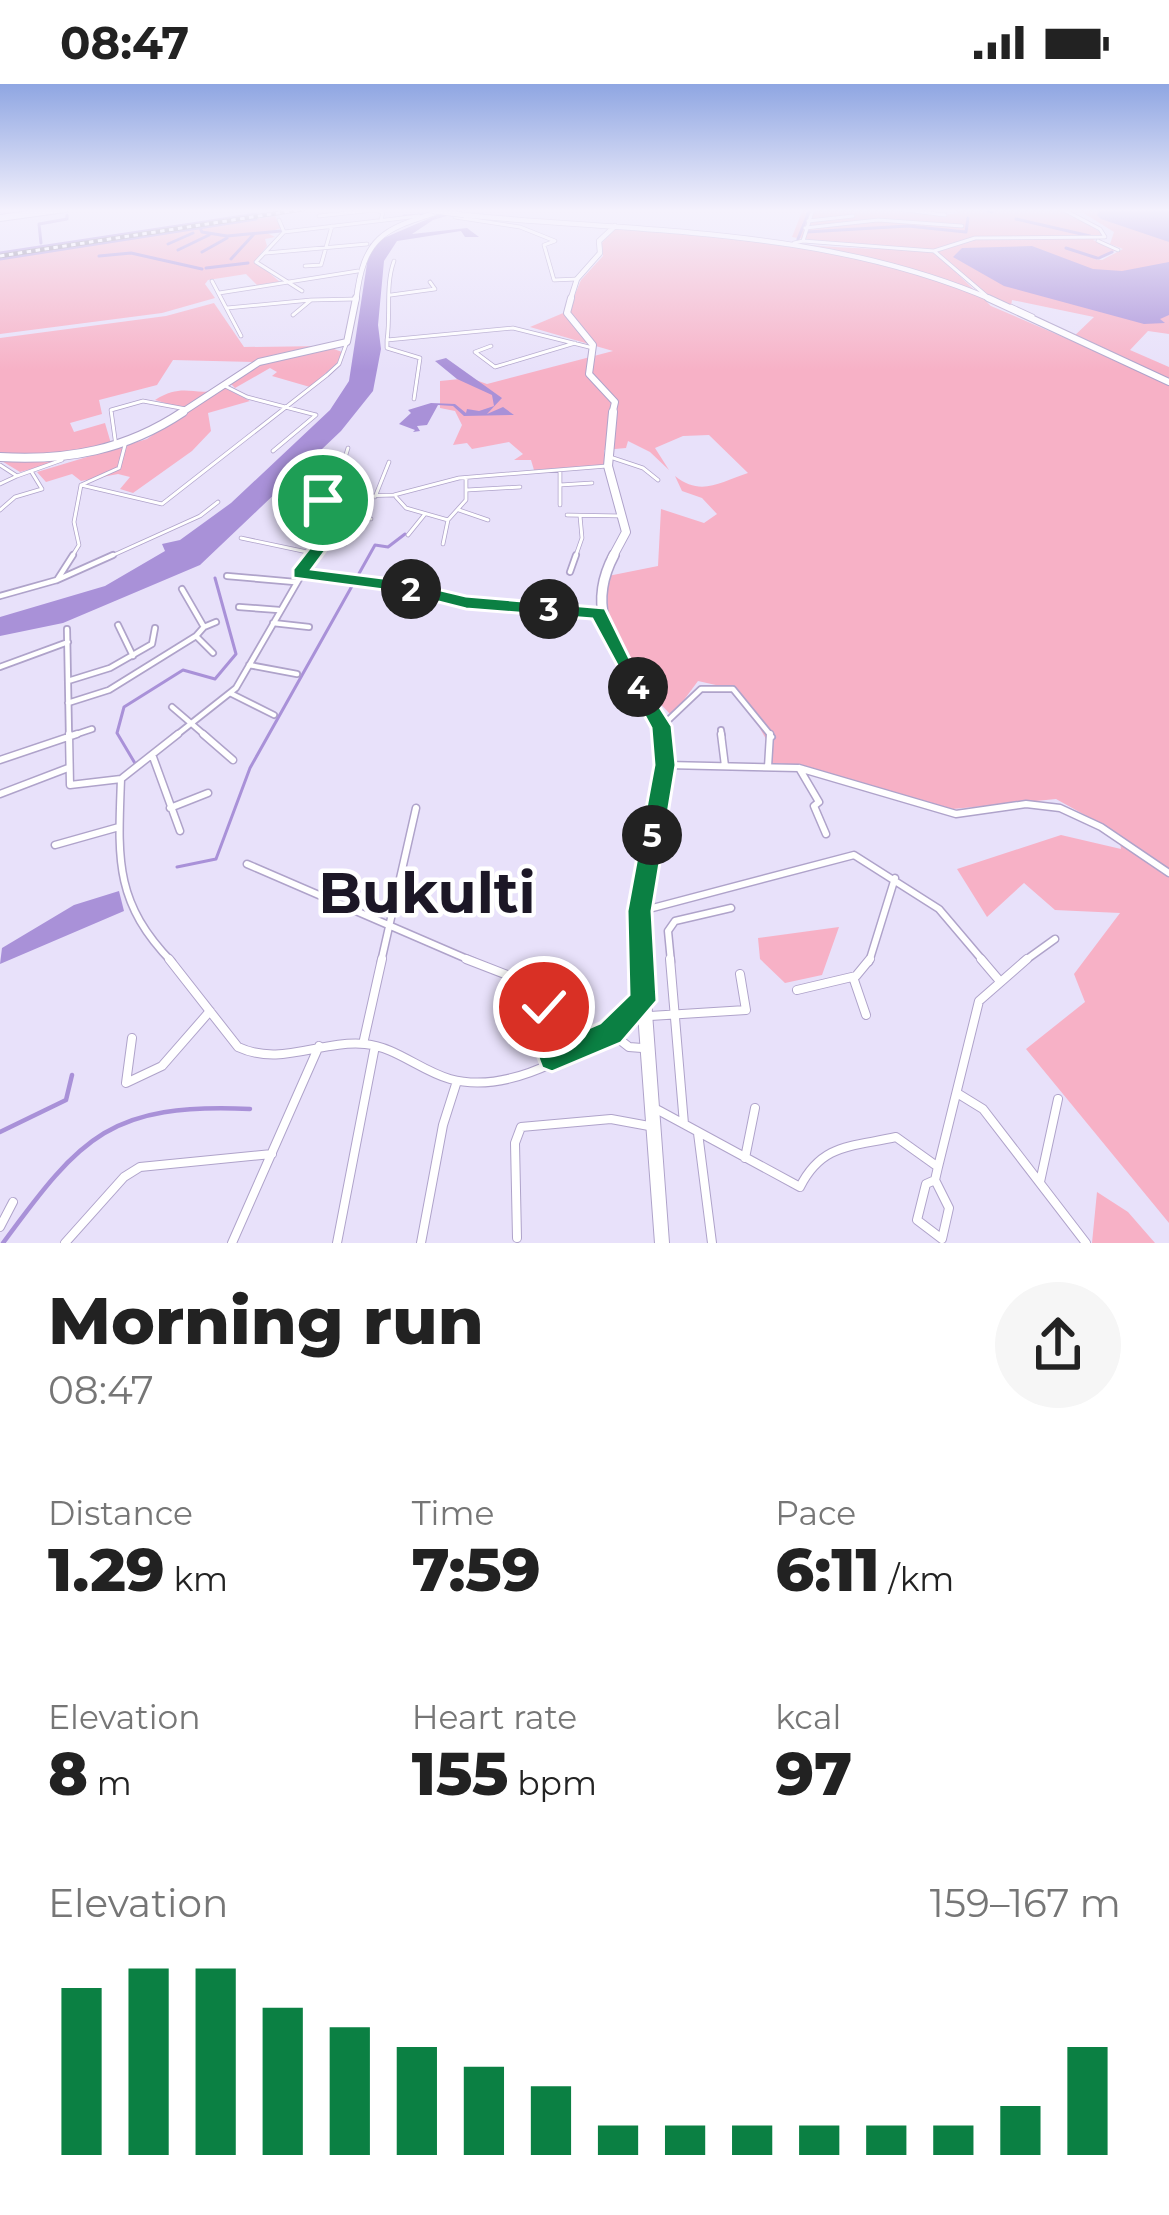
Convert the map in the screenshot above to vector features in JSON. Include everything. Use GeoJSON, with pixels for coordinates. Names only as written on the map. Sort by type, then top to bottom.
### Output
{"type":"FeatureCollection","features":[{"type":"Feature","properties":{"kind":"street"},"geometry":{"type":"LineString","coordinates":[[258,263],[302,291]]}},
{"type":"Feature","properties":{"kind":"street"},"geometry":{"type":"LineString","coordinates":[[305,266],[322,263]]}},
{"type":"Feature","properties":{"kind":"street"},"geometry":{"type":"LineString","coordinates":[[81,485],[162,504],[287,407],[338,364],[347,342],[361,263]]}},
{"type":"Feature","properties":{"kind":"street"},"geometry":{"type":"LineString","coordinates":[[393,263],[387,280],[392,296],[387,348],[420,358],[414,399]]}},
{"type":"Feature","properties":{"kind":"street"},"geometry":{"type":"LineString","coordinates":[[549,263],[554,280],[577,279]]}},
{"type":"Feature","properties":{"kind":"street"},"geometry":{"type":"LineString","coordinates":[[592,263],[577,279],[568,316],[592,347],[589,374],[615,402],[608,458],[626,532],[602,579],[598,613],[626,670],[662,726],[665,765],[640,911],[662,1243]]}},
{"type":"Feature","properties":{"kind":"street"},"geometry":{"type":"LineString","coordinates":[[886,263],[1169,382]]}},
{"type":"Feature","properties":{"kind":"street"},"geometry":{"type":"LineString","coordinates":[[949,263],[991,298],[1026,311],[1035,319],[1032,321]]}},
{"type":"Feature","properties":{"kind":"street"},"geometry":{"type":"LineString","coordinates":[[219,292],[358,271]]}},
{"type":"Feature","properties":{"kind":"street"},"geometry":{"type":"LineString","coordinates":[[212,281],[241,335]]}},
{"type":"Feature","properties":{"kind":"street"},"geometry":{"type":"LineString","coordinates":[[392,296],[435,289],[430,282]]}},
{"type":"Feature","properties":{"kind":"street"},"geometry":{"type":"LineString","coordinates":[[227,308],[355,299]]}},
{"type":"Feature","properties":{"kind":"street"},"geometry":{"type":"LineString","coordinates":[[293,315],[311,300]]}},
{"type":"Feature","properties":{"kind":"street"},"geometry":{"type":"LineString","coordinates":[[387,340],[513,328],[592,347]]}},
{"type":"Feature","properties":{"kind":"street"},"geometry":{"type":"LineString","coordinates":[[0,484],[62,460],[145,437],[282,353],[347,342]]}},
{"type":"Feature","properties":{"kind":"street"},"geometry":{"type":"LineString","coordinates":[[490,346],[475,352],[495,367],[575,343]]}},
{"type":"Feature","properties":{"kind":"street"},"geometry":{"type":"LineString","coordinates":[[223,385],[247,398],[316,416],[273,452]]}},
{"type":"Feature","properties":{"kind":"street"},"geometry":{"type":"LineString","coordinates":[[81,485],[119,468],[120,445],[111,410],[143,401],[185,410]]}},
{"type":"Feature","properties":{"kind":"street"},"geometry":{"type":"LineString","coordinates":[[332,499],[348,448]]}},
{"type":"Feature","properties":{"kind":"street"},"geometry":{"type":"LineString","coordinates":[[280,510],[290,498],[394,495],[466,478],[560,470],[608,458],[643,468],[658,480]]}},
{"type":"Feature","properties":{"kind":"street"},"geometry":{"type":"LineString","coordinates":[[0,461],[62,460]]}},
{"type":"Feature","properties":{"kind":"street"},"geometry":{"type":"LineString","coordinates":[[0,461],[17,476]]}},
{"type":"Feature","properties":{"kind":"street"},"geometry":{"type":"LineString","coordinates":[[375,497],[389,461]]}},
{"type":"Feature","properties":{"kind":"street"},"geometry":{"type":"LineString","coordinates":[[560,470],[560,505]]}},
{"type":"Feature","properties":{"kind":"street"},"geometry":{"type":"LineString","coordinates":[[0,510],[16,497],[42,489],[31,471]]}},
{"type":"Feature","properties":{"kind":"street"},"geometry":{"type":"LineString","coordinates":[[443,544],[448,520],[459,511],[467,490],[466,478]]}},
{"type":"Feature","properties":{"kind":"street"},"geometry":{"type":"LineString","coordinates":[[560,485],[592,483]]}},
{"type":"Feature","properties":{"kind":"street"},"geometry":{"type":"LineString","coordinates":[[57,580],[79,545],[74,522],[81,485]]}},
{"type":"Feature","properties":{"kind":"street"},"geometry":{"type":"LineString","coordinates":[[467,490],[520,487]]}},
{"type":"Feature","properties":{"kind":"street"},"geometry":{"type":"LineString","coordinates":[[394,495],[406,508],[448,520]]}},
{"type":"Feature","properties":{"kind":"street"},"geometry":{"type":"LineString","coordinates":[[67,629],[70,785],[121,779],[230,693],[299,573],[357,499]]}},
{"type":"Feature","properties":{"kind":"street"},"geometry":{"type":"LineString","coordinates":[[302,530],[323,500]]}},
{"type":"Feature","properties":{"kind":"street"},"geometry":{"type":"LineString","coordinates":[[0,596],[57,580],[200,516],[218,502]]}},
{"type":"Feature","properties":{"kind":"street"},"geometry":{"type":"LineString","coordinates":[[459,511],[488,520]]}},
{"type":"Feature","properties":{"kind":"street"},"geometry":{"type":"LineString","coordinates":[[344,513],[371,519]]}},
{"type":"Feature","properties":{"kind":"street"},"geometry":{"type":"LineString","coordinates":[[408,536],[424,514]]}},
{"type":"Feature","properties":{"kind":"street"},"geometry":{"type":"LineString","coordinates":[[567,515],[623,516]]}},
{"type":"Feature","properties":{"kind":"street"},"geometry":{"type":"LineString","coordinates":[[570,572],[582,538],[580,516]]}},
{"type":"Feature","properties":{"kind":"street"},"geometry":{"type":"LineString","coordinates":[[242,538],[313,553]]}},
{"type":"Feature","properties":{"kind":"street"},"geometry":{"type":"LineString","coordinates":[[324,539],[345,544]]}},
{"type":"Feature","properties":{"kind":"street"},"geometry":{"type":"LineString","coordinates":[[299,573],[399,586],[466,602],[598,613]]}},
{"type":"Feature","properties":{"kind":"street"},"geometry":{"type":"LineString","coordinates":[[226,576],[295,582]]}},
{"type":"Feature","properties":{"kind":"street"},"geometry":{"type":"LineString","coordinates":[[182,589],[204,627]]}},
{"type":"Feature","properties":{"kind":"street"},"geometry":{"type":"LineString","coordinates":[[239,607],[279,610]]}},
{"type":"Feature","properties":{"kind":"street"},"geometry":{"type":"LineString","coordinates":[[68,703],[109,690],[215,622]]}},
{"type":"Feature","properties":{"kind":"street"},"geometry":{"type":"LineString","coordinates":[[272,623],[309,627]]}},
{"type":"Feature","properties":{"kind":"street"},"geometry":{"type":"LineString","coordinates":[[118,625],[133,656]]}},
{"type":"Feature","properties":{"kind":"street"},"geometry":{"type":"LineString","coordinates":[[68,681],[133,656],[152,644],[154,628]]}},
{"type":"Feature","properties":{"kind":"street"},"geometry":{"type":"LineString","coordinates":[[196,636],[213,653]]}},
{"type":"Feature","properties":{"kind":"street"},"geometry":{"type":"LineString","coordinates":[[0,667],[68,642]]}},
{"type":"Feature","properties":{"kind":"street"},"geometry":{"type":"LineString","coordinates":[[249,665],[297,674]]}},
{"type":"Feature","properties":{"kind":"street"},"geometry":{"type":"LineString","coordinates":[[662,726],[701,688],[733,689],[772,737],[768,767]]}},
{"type":"Feature","properties":{"kind":"street"},"geometry":{"type":"LineString","coordinates":[[230,693],[274,715]]}},
{"type":"Feature","properties":{"kind":"street"},"geometry":{"type":"LineString","coordinates":[[172,707],[233,760]]}},
{"type":"Feature","properties":{"kind":"street"},"geometry":{"type":"LineString","coordinates":[[0,760],[92,729]]}},
{"type":"Feature","properties":{"kind":"street"},"geometry":{"type":"LineString","coordinates":[[722,730],[725,766]]}},
{"type":"Feature","properties":{"kind":"street"},"geometry":{"type":"LineString","coordinates":[[154,757],[180,830]]}},
{"type":"Feature","properties":{"kind":"street"},"geometry":{"type":"LineString","coordinates":[[665,765],[799,769],[943,812],[1060,808],[1169,873]]}},
{"type":"Feature","properties":{"kind":"street"},"geometry":{"type":"LineString","coordinates":[[0,794],[68,768]]}},
{"type":"Feature","properties":{"kind":"street"},"geometry":{"type":"LineString","coordinates":[[799,769],[819,802],[814,806],[826,834]]}},
{"type":"Feature","properties":{"kind":"street"},"geometry":{"type":"LineString","coordinates":[[121,779],[119,826],[127,903],[146,935],[251,1055],[270,1058],[320,1046],[363,1044],[457,1081],[510,1078],[610,1033],[644,1008],[677,1016],[746,1010],[740,974]]}},
{"type":"Feature","properties":{"kind":"street"},"geometry":{"type":"LineString","coordinates":[[170,808],[208,794]]}},
{"type":"Feature","properties":{"kind":"street"},"geometry":{"type":"LineString","coordinates":[[363,1044],[416,808]]}},
{"type":"Feature","properties":{"kind":"street"},"geometry":{"type":"LineString","coordinates":[[55,845],[119,826]]}},
{"type":"Feature","properties":{"kind":"street"},"geometry":{"type":"LineString","coordinates":[[640,911],[854,855],[939,909],[999,980]]}},
{"type":"Feature","properties":{"kind":"street"},"geometry":{"type":"LineString","coordinates":[[247,864],[388,929],[533,985],[544,1007],[552,1058]]}},
{"type":"Feature","properties":{"kind":"street"},"geometry":{"type":"LineString","coordinates":[[796,990],[853,976],[868,964],[895,878]]}},
{"type":"Feature","properties":{"kind":"street"},"geometry":{"type":"LineString","coordinates":[[684,1124],[671,926],[731,908]]}},
{"type":"Feature","properties":{"kind":"street"},"geometry":{"type":"LineString","coordinates":[[935,1180],[979,1000],[1054,939]]}},
{"type":"Feature","properties":{"kind":"street"},"geometry":{"type":"LineString","coordinates":[[853,976],[866,1015]]}},
{"type":"Feature","properties":{"kind":"street"},"geometry":{"type":"LineString","coordinates":[[132,1038],[126,1083],[136,1083],[164,1064],[210,1011]]}},
{"type":"Feature","properties":{"kind":"street"},"geometry":{"type":"LineString","coordinates":[[610,1033],[629,1047],[648,1049]]}},
{"type":"Feature","properties":{"kind":"street"},"geometry":{"type":"LineString","coordinates":[[232,1243],[320,1046]]}},
{"type":"Feature","properties":{"kind":"street"},"geometry":{"type":"LineString","coordinates":[[337,1243],[375,1046]]}},
{"type":"Feature","properties":{"kind":"street"},"geometry":{"type":"LineString","coordinates":[[421,1243],[434,1162],[457,1081]]}},
{"type":"Feature","properties":{"kind":"street"},"geometry":{"type":"LineString","coordinates":[[957,1094],[983,1109],[1086,1243]]}},
{"type":"Feature","properties":{"kind":"street"},"geometry":{"type":"LineString","coordinates":[[1040,1182],[1058,1099]]}},
{"type":"Feature","properties":{"kind":"street"},"geometry":{"type":"LineString","coordinates":[[653,1107],[800,1186],[812,1163],[823,1154],[896,1137],[938,1167]]}},
{"type":"Feature","properties":{"kind":"street"},"geometry":{"type":"LineString","coordinates":[[745,1158],[755,1108]]}},
{"type":"Feature","properties":{"kind":"street"},"geometry":{"type":"LineString","coordinates":[[517,1238],[515,1143],[521,1127],[611,1119],[655,1127]]}},
{"type":"Feature","properties":{"kind":"street"},"geometry":{"type":"LineString","coordinates":[[698,1132],[712,1243]]}},
{"type":"Feature","properties":{"kind":"street"},"geometry":{"type":"LineString","coordinates":[[65,1243],[124,1178],[140,1167],[272,1154]]}},
{"type":"Feature","properties":{"kind":"street"},"geometry":{"type":"LineString","coordinates":[[935,1180],[950,1196],[952,1207],[942,1239],[917,1220],[926,1184],[935,1180]]}},
{"type":"Feature","properties":{"kind":"street"},"geometry":{"type":"LineString","coordinates":[[0,1228],[13,1202]]}},
{"type":"Feature","properties":{"kind":"shaded area"},"geometry":{"type":"Polygon","coordinates":[[[0,263],[257,263],[280,282],[257,285],[246,274],[208,280],[205,284],[215,298],[162,313],[0,334],[0,263]]]}},
{"type":"Feature","properties":{"kind":"shaded area"},"geometry":{"type":"Polygon","coordinates":[[[367,263],[384,263],[378,325],[381,349],[373,391],[341,431],[200,565],[63,623],[0,636],[0,617],[105,586],[165,551],[162,544],[180,540],[231,503],[330,410],[349,381],[367,263]]]}},
{"type":"Feature","properties":{"kind":"shaded area"},"geometry":{"type":"Polygon","coordinates":[[[597,263],[946,263],[991,306],[1070,340],[1094,317],[994,300],[947,263],[1169,263],[1169,334],[1148,331],[1130,350],[1169,367],[1169,1223],[1026,1049],[1085,1002],[1074,974],[1120,913],[1055,910],[1024,883],[987,917],[957,869],[1061,835],[1121,849],[1119,834],[1056,799],[953,809],[800,765],[772,763],[766,739],[738,690],[698,681],[672,716],[621,654],[609,620],[608,576],[658,566],[661,509],[704,523],[717,514],[702,498],[682,491],[675,476],[702,487],[748,473],[709,435],[683,436],[655,448],[669,470],[650,452],[628,441],[626,448],[604,450],[604,465],[534,470],[531,460],[514,460],[523,454],[509,442],[472,449],[467,443],[453,445],[462,425],[455,411],[440,408],[440,381],[470,378],[487,384],[613,351],[530,327],[568,311],[581,280],[597,263]]]}},
{"type":"Feature","properties":{"kind":"shaded area"},"geometry":{"type":"Polygon","coordinates":[[[964,263],[1077,263],[1122,271],[1169,263],[1169,315],[1160,319],[1165,323],[1144,324],[1004,286],[964,263]]]}},
{"type":"Feature","properties":{"kind":"shaded area"},"geometry":{"type":"Polygon","coordinates":[[[214,303],[244,347],[326,346],[342,352],[337,363],[310,387],[272,376],[277,372],[270,368],[235,388],[230,383],[254,362],[173,360],[157,385],[99,400],[102,414],[70,423],[74,432],[105,423],[112,447],[20,472],[0,460],[0,338],[166,316],[214,303]]]}},
{"type":"Feature","properties":{"kind":"shaded area"},"geometry":{"type":"Polygon","coordinates":[[[446,358],[502,398],[487,414],[503,407],[514,415],[464,416],[453,406],[438,405],[427,425],[417,426],[420,431],[399,424],[411,413],[408,410],[431,403],[455,404],[466,413],[467,409],[494,406],[492,395],[457,379],[435,361],[446,358]]]}},
{"type":"Feature","properties":{"kind":"shaded area"},"geometry":{"type":"Polygon","coordinates":[[[223,387],[250,401],[208,413],[211,431],[192,451],[133,493],[120,489],[130,477],[118,474],[81,481],[72,474],[46,482],[37,472],[147,439],[188,410],[155,400],[166,394],[223,387]]]}},
{"type":"Feature","properties":{"kind":"shaded area"},"geometry":{"type":"Polygon","coordinates":[[[119,891],[124,911],[0,964],[2,948],[74,905],[119,891]]]}},
{"type":"Feature","properties":{"kind":"shaded area"},"geometry":{"type":"Polygon","coordinates":[[[839,927],[822,975],[785,983],[760,959],[758,938],[839,927]]]}},
{"type":"Feature","properties":{"kind":"shaded area"},"geometry":{"type":"Polygon","coordinates":[[[1097,1192],[1128,1212],[1155,1243],[1092,1243],[1097,1192]]]}},
{"type":"Feature","properties":{"kind":"waterway"},"geometry":{"type":"LineString","coordinates":[[176,263],[202,269]]}},
{"type":"Feature","properties":{"kind":"waterway"},"geometry":{"type":"LineString","coordinates":[[206,268],[247,263]]}},
{"type":"Feature","properties":{"kind":"waterway"},"geometry":{"type":"LineString","coordinates":[[177,867],[216,859],[250,768],[375,545],[388,547],[405,534]]}},
{"type":"Feature","properties":{"kind":"waterway"},"geometry":{"type":"LineString","coordinates":[[136,765],[117,733],[124,707],[183,670],[215,679],[236,654],[215,578]]}},
{"type":"Feature","properties":{"kind":"waterway"},"geometry":{"type":"LineString","coordinates":[[0,1132],[66,1100],[72,1075]]}},
{"type":"Feature","properties":{"kind":"waterway"},"geometry":{"type":"LineString","coordinates":[[3,1243],[55,1176],[104,1133],[164,1112],[250,1109]]}},
{"type":"Feature","properties":{"kind":"district","name":"Bukulti"},"geometry":{"type":"Point","coordinates":[427,892]}},
{"type":"Feature","properties":{"kind":"route"},"geometry":{"type":"LineString","coordinates":[[323,500],[357,499],[299,573],[399,586],[466,602],[598,613],[626,670],[662,726],[665,765],[640,911],[643,1001],[610,1033],[552,1058],[544,1007]]}}]}
